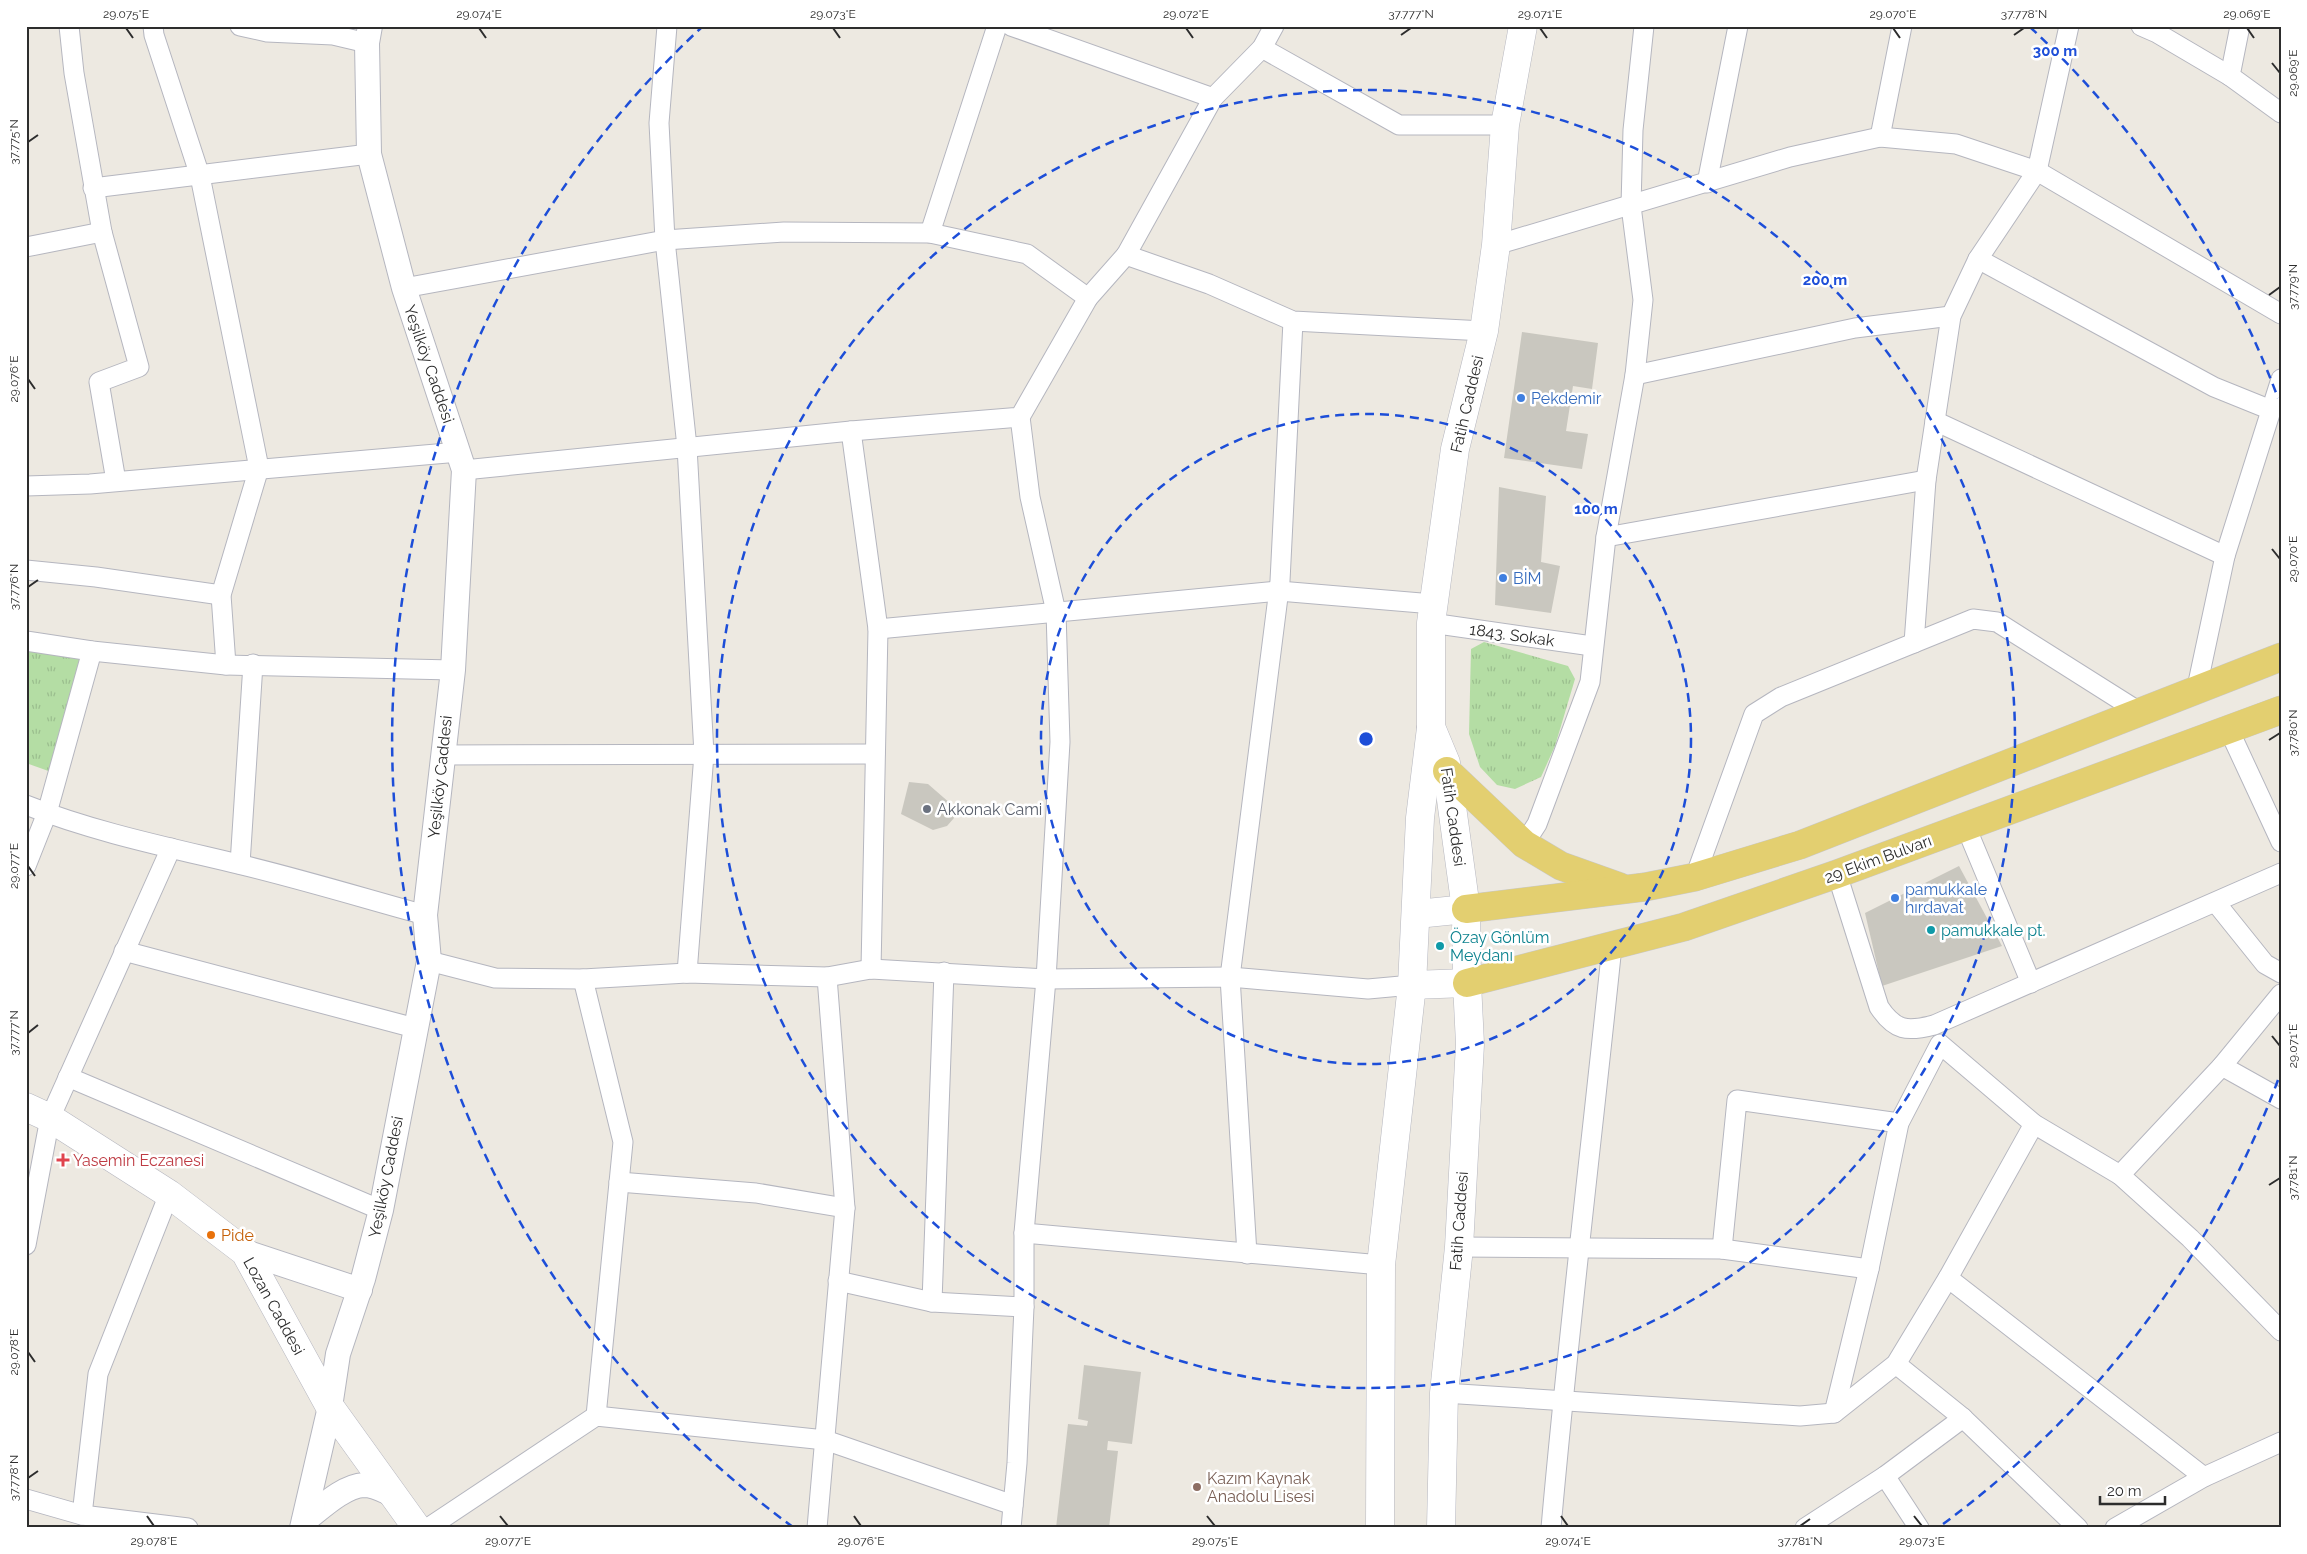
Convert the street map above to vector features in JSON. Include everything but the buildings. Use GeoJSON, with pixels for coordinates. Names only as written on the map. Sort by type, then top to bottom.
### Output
{"type":"FeatureCollection","features":[{"type":"Feature","properties":{"kind":"main road","name":"Fatih Caddesi"},"geometry":{"type":"LineString","coordinates":[[1441,1528],[1444,1393],[1458,1247],[1470,1044],[1466,909],[1446,763],[1431,726],[1432,614],[1455,449],[1484,331],[1496,245],[1505,125],[1523,26]]}},
{"type":"Feature","properties":{"kind":"main road"},"geometry":{"type":"LineString","coordinates":[[1417,914],[1626,889],[1695,877],[1800,845],[2196,692],[2281,657]]}},
{"type":"Feature","properties":{"kind":"main road","name":"29 Ekim Bulvarı"},"geometry":{"type":"LineString","coordinates":[[1467,983],[1684,927],[1837,874],[2281,710]]}},
{"type":"Feature","properties":{"kind":"main road"},"geometry":{"type":"LineString","coordinates":[[1380,1528],[1381,1265],[1412,985],[1417,914],[1420,818],[1431,726]]}},
{"type":"Feature","properties":{"kind":"main road"},"geometry":{"type":"LineString","coordinates":[[1447,771],[1524,844],[1561,866],[1626,889]]}},
{"type":"Feature","properties":{"kind":"main road"},"geometry":{"type":"LineString","coordinates":[[1412,985],[1467,983]]}},
{"type":"Feature","properties":{"kind":"main road","name":"Lozan Caddesi"},"geometry":{"type":"LineString","coordinates":[[38,1112],[169,1194],[245,1252],[330,1406],[417,1528]]}},
{"type":"Feature","properties":{"kind":"street"},"geometry":{"type":"LineString","coordinates":[[69,26],[74,73],[102,232],[139,367],[99,382],[116,481]]}},
{"type":"Feature","properties":{"kind":"street"},"geometry":{"type":"LineString","coordinates":[[153,26],[154,35],[200,176],[259,468],[221,596],[226,665]]}},
{"type":"Feature","properties":{"kind":"street"},"geometry":{"type":"LineString","coordinates":[[240,26],[267,32],[368,35]]}},
{"type":"Feature","properties":{"kind":"street"},"geometry":{"type":"LineString","coordinates":[[667,26],[659,123],[665,240],[688,447],[704,754],[687,973]]}},
{"type":"Feature","properties":{"kind":"street"},"geometry":{"type":"LineString","coordinates":[[930,233],[997,26]]}},
{"type":"Feature","properties":{"kind":"street"},"geometry":{"type":"LineString","coordinates":[[1011,26],[1213,98]]}},
{"type":"Feature","properties":{"kind":"street"},"geometry":{"type":"LineString","coordinates":[[1011,1528],[1018,1463],[1024,1307],[1024,1233],[1046,979],[1060,742],[1056,612],[1030,497],[1020,417],[1088,298],[1126,255],[1213,98],[1262,48],[1274,26]]}},
{"type":"Feature","properties":{"kind":"street"},"geometry":{"type":"LineString","coordinates":[[1524,844],[1537,824],[1590,682],[1592,646],[1606,536],[1635,375],[1643,300],[1631,206],[1632,130],[1644,26]]}},
{"type":"Feature","properties":{"kind":"street"},"geometry":{"type":"LineString","coordinates":[[1708,183],[1738,26]]}},
{"type":"Feature","properties":{"kind":"street"},"geometry":{"type":"LineString","coordinates":[[1880,137],[1902,26]]}},
{"type":"Feature","properties":{"kind":"street"},"geometry":{"type":"LineString","coordinates":[[1914,643],[1926,480],[1951,316],[1978,259],[2037,171],[2069,26]]}},
{"type":"Feature","properties":{"kind":"street"},"geometry":{"type":"LineString","coordinates":[[2141,26],[2157,33],[2230,76],[2281,113]]}},
{"type":"Feature","properties":{"kind":"street"},"geometry":{"type":"LineString","coordinates":[[2230,76],[2240,26]]}},
{"type":"Feature","properties":{"kind":"street","name":"Yeşilköy Caddesi"},"geometry":{"type":"LineString","coordinates":[[303,1524],[330,1406],[338,1354],[360,1290],[381,1210],[429,961],[425,915],[453,670],[461,461],[404,288],[369,154],[368,35]]}},
{"type":"Feature","properties":{"kind":"street"},"geometry":{"type":"LineString","coordinates":[[1262,48],[1399,125],[1505,125]]}},
{"type":"Feature","properties":{"kind":"street"},"geometry":{"type":"LineString","coordinates":[[1496,245],[1790,157],[1880,137],[1956,144],[2037,171],[2281,314]]}},
{"type":"Feature","properties":{"kind":"street"},"geometry":{"type":"LineString","coordinates":[[93,188],[369,154]]}},
{"type":"Feature","properties":{"kind":"street"},"geometry":{"type":"LineString","coordinates":[[26,248],[102,232]]}},
{"type":"Feature","properties":{"kind":"street"},"geometry":{"type":"LineString","coordinates":[[404,288],[665,240],[784,232],[930,233],[1027,254],[1088,298]]}},
{"type":"Feature","properties":{"kind":"street"},"geometry":{"type":"LineString","coordinates":[[1126,255],[1209,284],[1294,321],[1484,331]]}},
{"type":"Feature","properties":{"kind":"street"},"geometry":{"type":"LineString","coordinates":[[1978,259],[2214,387],[2271,410]]}},
{"type":"Feature","properties":{"kind":"street"},"geometry":{"type":"LineString","coordinates":[[1635,375],[1855,328],[1951,316]]}},
{"type":"Feature","properties":{"kind":"street"},"geometry":{"type":"LineString","coordinates":[[1247,1254],[1230,977],[1279,591],[1294,321]]}},
{"type":"Feature","properties":{"kind":"street"},"geometry":{"type":"LineString","coordinates":[[2196,692],[2224,556],[2281,379]]}},
{"type":"Feature","properties":{"kind":"street"},"geometry":{"type":"LineString","coordinates":[[26,486],[116,481],[259,468],[461,461],[688,447],[1020,417]]}},
{"type":"Feature","properties":{"kind":"street"},"geometry":{"type":"LineString","coordinates":[[1935,421],[2224,556]]}},
{"type":"Feature","properties":{"kind":"street"},"geometry":{"type":"LineString","coordinates":[[851,431],[878,629],[872,969]]}},
{"type":"Feature","properties":{"kind":"street"},"geometry":{"type":"LineString","coordinates":[[1606,536],[1926,480]]}},
{"type":"Feature","properties":{"kind":"street"},"geometry":{"type":"LineString","coordinates":[[26,570],[96,577],[221,596]]}},
{"type":"Feature","properties":{"kind":"street","name":"1843. Sokak"},"geometry":{"type":"LineString","coordinates":[[878,629],[1279,591],[1432,614],[1592,646]]}},
{"type":"Feature","properties":{"kind":"street"},"geometry":{"type":"LineString","coordinates":[[1695,877],[1754,714],[1781,697],[1973,619],[1997,622],[2141,713]]}},
{"type":"Feature","properties":{"kind":"street"},"geometry":{"type":"LineString","coordinates":[[26,640],[92,652],[226,665],[253,664],[453,670]]}},
{"type":"Feature","properties":{"kind":"street"},"geometry":{"type":"LineString","coordinates":[[26,866],[47,813],[92,652]]}},
{"type":"Feature","properties":{"kind":"street"},"geometry":{"type":"LineString","coordinates":[[240,864],[253,664]]}},
{"type":"Feature","properties":{"kind":"street"},"geometry":{"type":"LineString","coordinates":[[2229,730],[2281,842]]}},
{"type":"Feature","properties":{"kind":"street"},"geometry":{"type":"LineString","coordinates":[[442,754],[876,754]]}},
{"type":"Feature","properties":{"kind":"street"},"geometry":{"type":"LineString","coordinates":[[26,804],[47,813],[171,848],[240,864],[425,915]]}},
{"type":"Feature","properties":{"kind":"street"},"geometry":{"type":"LineString","coordinates":[[1966,827],[2031,983]]}},
{"type":"Feature","properties":{"kind":"street"},"geometry":{"type":"LineString","coordinates":[[26,1244],[38,1112],[68,1077],[171,848]]}},
{"type":"Feature","properties":{"kind":"street"},"geometry":{"type":"LineString","coordinates":[[1837,874],[1879,1007],[1886,1017],[1904,1029],[1916,1030],[1934,1025],[2281,873]]}},
{"type":"Feature","properties":{"kind":"street"},"geometry":{"type":"LineString","coordinates":[[2216,903],[2264,964],[2281,973]]}},
{"type":"Feature","properties":{"kind":"street"},"geometry":{"type":"LineString","coordinates":[[1551,1528],[1562,1402],[1581,1248],[1612,946]]}},
{"type":"Feature","properties":{"kind":"street"},"geometry":{"type":"LineString","coordinates":[[124,951],[415,1028]]}},
{"type":"Feature","properties":{"kind":"street"},"geometry":{"type":"LineString","coordinates":[[429,961],[495,978],[583,979],[687,973],[827,977],[872,969],[1046,979],[1230,977],[1368,989],[1412,985]]}},
{"type":"Feature","properties":{"kind":"street"},"geometry":{"type":"LineString","coordinates":[[932,1302],[944,972]]}},
{"type":"Feature","properties":{"kind":"street"},"geometry":{"type":"LineString","coordinates":[[817,1528],[845,1208],[827,977]]}},
{"type":"Feature","properties":{"kind":"street"},"geometry":{"type":"LineString","coordinates":[[583,979],[623,1142],[596,1416]]}},
{"type":"Feature","properties":{"kind":"street"},"geometry":{"type":"LineString","coordinates":[[2120,1175],[2222,1066],[2281,994]]}},
{"type":"Feature","properties":{"kind":"street"},"geometry":{"type":"LineString","coordinates":[[1934,1025],[1940,1044],[2034,1124],[2120,1175],[2190,1238],[2281,1331]]}},
{"type":"Feature","properties":{"kind":"street"},"geometry":{"type":"LineString","coordinates":[[1834,1413],[1869,1269],[1898,1124],[1940,1044]]}},
{"type":"Feature","properties":{"kind":"street"},"geometry":{"type":"LineString","coordinates":[[2222,1066],[2281,1099]]}},
{"type":"Feature","properties":{"kind":"street"},"geometry":{"type":"LineString","coordinates":[[68,1077],[381,1210]]}},
{"type":"Feature","properties":{"kind":"street"},"geometry":{"type":"LineString","coordinates":[[1722,1249],[1737,1100],[1898,1124]]}},
{"type":"Feature","properties":{"kind":"street"},"geometry":{"type":"LineString","coordinates":[[1444,1393],[1800,1416],[1834,1413],[1896,1364],[1948,1278],[2034,1124]]}},
{"type":"Feature","properties":{"kind":"street"},"geometry":{"type":"LineString","coordinates":[[619,1182],[756,1193],[845,1208]]}},
{"type":"Feature","properties":{"kind":"street"},"geometry":{"type":"LineString","coordinates":[[82,1515],[98,1374],[169,1194]]}},
{"type":"Feature","properties":{"kind":"street"},"geometry":{"type":"LineString","coordinates":[[1024,1233],[1381,1265]]}},
{"type":"Feature","properties":{"kind":"street"},"geometry":{"type":"LineString","coordinates":[[1458,1247],[1722,1249],[1869,1269]]}},
{"type":"Feature","properties":{"kind":"street"},"geometry":{"type":"LineString","coordinates":[[245,1252],[360,1290]]}},
{"type":"Feature","properties":{"kind":"street"},"geometry":{"type":"LineString","coordinates":[[1948,1278],[2204,1477]]}},
{"type":"Feature","properties":{"kind":"street"},"geometry":{"type":"LineString","coordinates":[[838,1281],[932,1302],[1024,1307]]}},
{"type":"Feature","properties":{"kind":"street"},"geometry":{"type":"LineString","coordinates":[[1896,1364],[1963,1418],[2078,1528]]}},
{"type":"Feature","properties":{"kind":"street"},"geometry":{"type":"LineString","coordinates":[[428,1528],[596,1416],[825,1440],[1013,1504]]}},
{"type":"Feature","properties":{"kind":"street"},"geometry":{"type":"LineString","coordinates":[[1812,1526],[1885,1476],[1963,1418]]}},
{"type":"Feature","properties":{"kind":"street"},"geometry":{"type":"LineString","coordinates":[[2115,1528],[2204,1477],[2281,1442]]}},
{"type":"Feature","properties":{"kind":"street"},"geometry":{"type":"LineString","coordinates":[[1885,1476],[1918,1528]]}},
{"type":"Feature","properties":{"kind":"street"},"geometry":{"type":"LineString","coordinates":[[303,1524],[344,1492],[363,1485],[375,1486],[394,1495]]}},
{"type":"Feature","properties":{"kind":"street"},"geometry":{"type":"LineString","coordinates":[[26,1499],[82,1515],[188,1528]]}},
{"type":"Feature","properties":{"kind":"green space"},"geometry":{"type":"Polygon","coordinates":[[[1484,642],[1568,666],[1575,679],[1555,746],[1541,777],[1515,789],[1497,785],[1480,767],[1469,734],[1471,649],[1484,642]]]}},
{"type":"Feature","properties":{"kind":"green space"},"geometry":{"type":"Polygon","coordinates":[[[26,645],[85,653],[54,773],[26,763],[26,645]]]}},
{"type":"Feature","properties":{"kind":"place","name":"Pekdemir"},"geometry":{"type":"Point","coordinates":[1521,398]}},
{"type":"Feature","properties":{"kind":"place","name":"BİM"},"geometry":{"type":"Point","coordinates":[1503,578]}},
{"type":"Feature","properties":{"kind":"place","name":"Akkonak Cami"},"geometry":{"type":"Point","coordinates":[927,809]}},
{"type":"Feature","properties":{"kind":"place","name":"pamukkale hırdavat"},"geometry":{"type":"Point","coordinates":[1895,898]}},
{"type":"Feature","properties":{"kind":"place","name":"pamukkale pt."},"geometry":{"type":"Point","coordinates":[1931,930]}},
{"type":"Feature","properties":{"kind":"place","name":"Özay Gönlüm Meydanı"},"geometry":{"type":"Point","coordinates":[1440,946]}},
{"type":"Feature","properties":{"kind":"place","name":"Yasemin Eczanesi"},"geometry":{"type":"Point","coordinates":[63,1160]}},
{"type":"Feature","properties":{"kind":"place","name":"Pide"},"geometry":{"type":"Point","coordinates":[211,1235]}},
{"type":"Feature","properties":{"kind":"place","name":"Kazım Kaynak Anadolu Lisesi"},"geometry":{"type":"Point","coordinates":[1197,1487]}}]}
